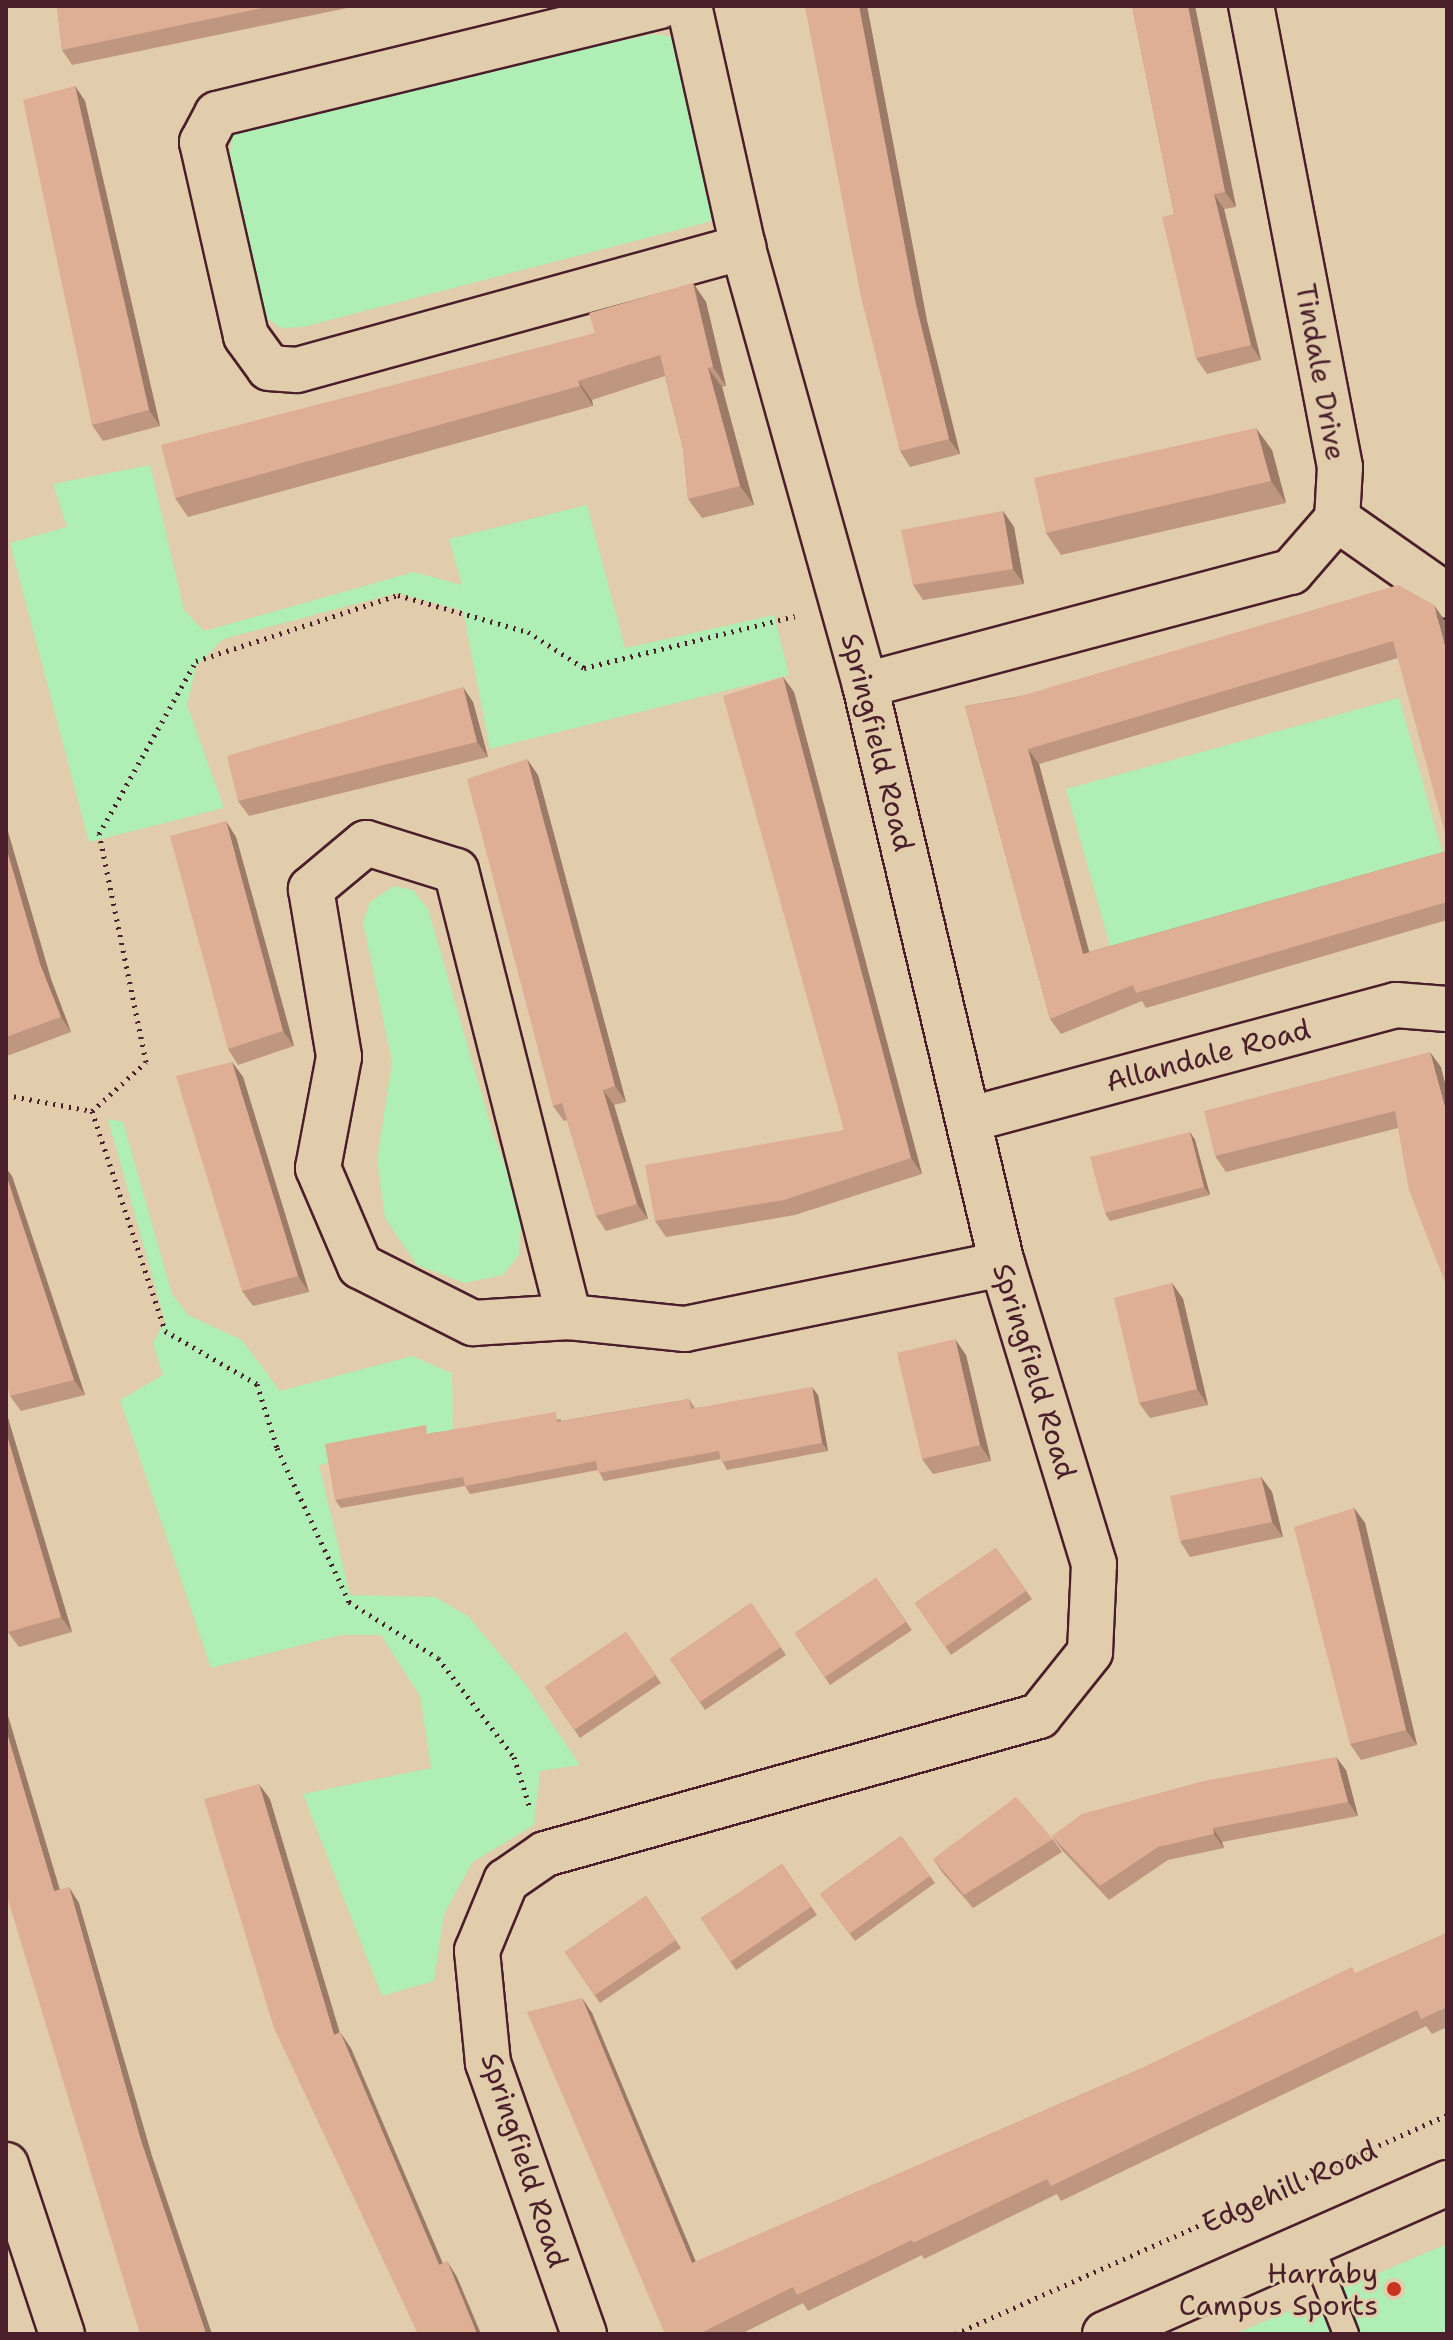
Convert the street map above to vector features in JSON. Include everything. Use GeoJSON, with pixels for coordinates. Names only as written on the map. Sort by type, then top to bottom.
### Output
{"type":"FeatureCollection","features":[{"type":"Feature","properties":{"kind":"street"},"geometry":{"type":"LineString","coordinates":[[660,6],[217,114],[202,142],[246,336],[269,368],[297,370],[743,247]]}},
{"type":"Feature","properties":{"kind":"street","name":"Springfield Road"},"geometry":{"type":"LineString","coordinates":[[584,2334],[488,2063],[477,1951],[506,1881],[545,1854],[1039,1716],[1090,1652],[1094,1564],[1002,1264],[971,1119],[865,685],[743,247],[689,6]]}},
{"type":"Feature","properties":{"kind":"street","name":"Tindale Drive"},"geometry":{"type":"LineString","coordinates":[[1251,6],[1340,467],[1337,519]]}},
{"type":"Feature","properties":{"kind":"street"},"geometry":{"type":"LineString","coordinates":[[865,685],[1291,572],[1337,519],[1447,596]]}},
{"type":"Feature","properties":{"kind":"street"},"geometry":{"type":"LineString","coordinates":[[569,1317],[456,871],[366,843],[311,889],[339,1057],[318,1168],[360,1266],[473,1323],[569,1317],[685,1329],[1002,1264]]}},
{"type":"Feature","properties":{"kind":"street","name":"Allandale Road"},"geometry":{"type":"LineString","coordinates":[[971,1119],[1396,1005],[1447,1009]]}},
{"type":"Feature","properties":{"kind":"street"},"geometry":{"type":"LineString","coordinates":[[6,2165],[62,2334]]}},
{"type":"Feature","properties":{"kind":"street"},"geometry":{"type":"LineString","coordinates":[[1132,2328],[1310,2242],[1447,2183]]}},
{"type":"Feature","properties":{"kind":"lane"},"geometry":{"type":"LineString","coordinates":[[1310,2242],[1346,2334]]}},
{"type":"Feature","properties":{"kind":"path"},"geometry":{"type":"LineString","coordinates":[[92,1111],[146,1062],[99,834],[196,661],[398,595],[528,632],[584,668],[843,604]]}},
{"type":"Feature","properties":{"kind":"path"},"geometry":{"type":"LineString","coordinates":[[6,1095],[92,1111]]}},
{"type":"Feature","properties":{"kind":"path"},"geometry":{"type":"LineString","coordinates":[[92,1111],[165,1331],[257,1384],[277,1448],[349,1602],[438,1658],[514,1757],[545,1854]]}},
{"type":"Feature","properties":{"kind":"path","name":"Edgehill Road"},"geometry":{"type":"LineString","coordinates":[[955,2334],[1447,2115]]}},
{"type":"Feature","properties":{"kind":"green space"},"geometry":{"type":"Polygon","coordinates":[[[653,34],[682,38],[728,211],[708,222],[303,327],[281,328],[266,318],[230,153],[233,135],[247,123],[653,34]]]}},
{"type":"Feature","properties":{"kind":"green space"},"geometry":{"type":"Polygon","coordinates":[[[150,465],[184,610],[204,631],[414,572],[462,585],[449,539],[587,505],[625,648],[774,615],[789,675],[490,749],[463,611],[397,593],[223,639],[196,667],[187,705],[224,808],[89,842],[10,543],[67,527],[53,484],[150,465]]]}},
{"type":"Feature","properties":{"kind":"green space"},"geometry":{"type":"Polygon","coordinates":[[[1399,698],[1447,869],[1119,978],[1066,789],[1399,698]]]}},
{"type":"Feature","properties":{"kind":"green space"},"geometry":{"type":"Polygon","coordinates":[[[394,886],[413,890],[428,909],[493,1133],[522,1212],[519,1255],[503,1275],[465,1283],[417,1265],[385,1218],[377,1160],[392,1062],[363,922],[370,902],[394,886]]]}},
{"type":"Feature","properties":{"kind":"green space"},"geometry":{"type":"Polygon","coordinates":[[[108,1119],[123,1122],[172,1294],[188,1315],[242,1340],[280,1391],[412,1356],[452,1373],[453,1434],[319,1465],[350,1595],[435,1597],[468,1616],[526,1685],[580,1765],[540,1771],[534,1825],[473,1862],[444,1914],[434,1981],[382,1996],[303,1794],[431,1768],[420,1696],[381,1635],[341,1635],[211,1668],[120,1400],[163,1375],[153,1343],[165,1321],[108,1119]]]}},
{"type":"Feature","properties":{"kind":"green space","name":"Harraby Campus Sports"},"geometry":{"type":"Polygon","coordinates":[[[1447,2244],[1447,2334],[1235,2334],[1447,2244]]]}},
{"type":"Feature","properties":{"kind":"building"},"geometry":{"type":"Polygon","coordinates":[[[57,6],[272,6],[62,50],[57,6]]]}},
{"type":"Feature","properties":{"kind":"building"},"geometry":{"type":"Polygon","coordinates":[[[805,6],[859,6],[916,305],[949,439],[900,451],[861,297],[805,6]]]}},
{"type":"Feature","properties":{"kind":"building"},"geometry":{"type":"Polygon","coordinates":[[[1132,6],[1188,6],[1225,192],[1214,194],[1251,345],[1196,358],[1162,217],[1174,214],[1132,6]]]}},
{"type":"Feature","properties":{"kind":"building"},"geometry":{"type":"Polygon","coordinates":[[[75,86],[149,410],[92,425],[23,100],[75,86]]]}},
{"type":"Feature","properties":{"kind":"building"},"geometry":{"type":"Polygon","coordinates":[[[693,283],[713,367],[708,368],[740,486],[688,499],[683,448],[660,355],[578,381],[580,386],[175,498],[161,445],[595,333],[589,313],[693,283]]]}},
{"type":"Feature","properties":{"kind":"building"},"geometry":{"type":"Polygon","coordinates":[[[1256,428],[1271,481],[1046,533],[1034,478],[1256,428]]]}},
{"type":"Feature","properties":{"kind":"building"},"geometry":{"type":"Polygon","coordinates":[[[1003,511],[1013,569],[913,585],[901,530],[1003,511]]]}},
{"type":"Feature","properties":{"kind":"building"},"geometry":{"type":"Polygon","coordinates":[[[1398,585],[1434,605],[1447,654],[1447,840],[1393,641],[1028,749],[1083,954],[1447,851],[1447,902],[1136,993],[1133,985],[1050,1019],[965,706],[1014,698],[1398,585]]]}},
{"type":"Feature","properties":{"kind":"building"},"geometry":{"type":"Polygon","coordinates":[[[783,677],[911,1158],[784,1200],[655,1221],[645,1165],[844,1130],[723,696],[783,677]]]}},
{"type":"Feature","properties":{"kind":"building"},"geometry":{"type":"Polygon","coordinates":[[[463,687],[477,742],[238,801],[227,756],[463,687]]]}},
{"type":"Feature","properties":{"kind":"building"},"geometry":{"type":"Polygon","coordinates":[[[527,759],[615,1086],[603,1090],[637,1204],[596,1216],[562,1103],[553,1106],[467,779],[527,759]]]}},
{"type":"Feature","properties":{"kind":"building"},"geometry":{"type":"Polygon","coordinates":[[[226,821],[283,1031],[228,1049],[170,836],[226,821]]]}},
{"type":"Feature","properties":{"kind":"building"},"geometry":{"type":"Polygon","coordinates":[[[6,847],[40,964],[61,1017],[6,1037],[6,847]]]}},
{"type":"Feature","properties":{"kind":"building"},"geometry":{"type":"Polygon","coordinates":[[[1430,1052],[1447,1115],[1447,1287],[1409,1190],[1395,1111],[1215,1156],[1204,1111],[1430,1052]]]}},
{"type":"Feature","properties":{"kind":"building"},"geometry":{"type":"Polygon","coordinates":[[[232,1062],[298,1276],[242,1291],[176,1076],[232,1062]]]}},
{"type":"Feature","properties":{"kind":"building"},"geometry":{"type":"Polygon","coordinates":[[[1190,1132],[1204,1187],[1105,1213],[1090,1157],[1190,1132]]]}},
{"type":"Feature","properties":{"kind":"building"},"geometry":{"type":"Polygon","coordinates":[[[6,1175],[74,1380],[10,1396],[6,1381],[6,1175]]]}},
{"type":"Feature","properties":{"kind":"building"},"geometry":{"type":"Polygon","coordinates":[[[1172,1283],[1197,1389],[1139,1403],[1114,1298],[1172,1283]]]}},
{"type":"Feature","properties":{"kind":"building"},"geometry":{"type":"Polygon","coordinates":[[[955,1339],[980,1445],[922,1459],[897,1353],[955,1339]]]}},
{"type":"Feature","properties":{"kind":"building"},"geometry":{"type":"Polygon","coordinates":[[[812,1387],[822,1443],[721,1462],[719,1451],[598,1473],[596,1461],[465,1486],[463,1477],[335,1500],[325,1444],[426,1425],[427,1434],[556,1412],[557,1422],[689,1399],[691,1409],[812,1387]]]}},
{"type":"Feature","properties":{"kind":"building"},"geometry":{"type":"Polygon","coordinates":[[[6,1432],[61,1617],[8,1632],[6,1625],[6,1432]]]}},
{"type":"Feature","properties":{"kind":"building"},"geometry":{"type":"Polygon","coordinates":[[[1261,1477],[1272,1522],[1180,1541],[1170,1496],[1261,1477]]]}},
{"type":"Feature","properties":{"kind":"building"},"geometry":{"type":"Polygon","coordinates":[[[1354,1508],[1406,1730],[1350,1744],[1294,1527],[1354,1508]]]}},
{"type":"Feature","properties":{"kind":"building"},"geometry":{"type":"Polygon","coordinates":[[[996,1548],[1026,1591],[945,1647],[915,1603],[996,1548]]]}},
{"type":"Feature","properties":{"kind":"building"},"geometry":{"type":"Polygon","coordinates":[[[876,1578],[906,1622],[825,1677],[795,1633],[876,1578]]]}},
{"type":"Feature","properties":{"kind":"building"},"geometry":{"type":"Polygon","coordinates":[[[751,1603],[781,1647],[700,1702],[670,1659],[751,1603]]]}},
{"type":"Feature","properties":{"kind":"building"},"geometry":{"type":"Polygon","coordinates":[[[626,1632],[656,1675],[574,1730],[545,1687],[626,1632]]]}},
{"type":"Feature","properties":{"kind":"building"},"geometry":{"type":"Polygon","coordinates":[[[6,1730],[54,1891],[69,1887],[141,2141],[206,2334],[140,2334],[6,1893],[6,1730]]]}},
{"type":"Feature","properties":{"kind":"building"},"geometry":{"type":"Polygon","coordinates":[[[1336,1757],[1348,1802],[1213,1828],[1214,1834],[1158,1847],[1100,1886],[1052,1836],[1082,1814],[1204,1781],[1336,1757]]]}},
{"type":"Feature","properties":{"kind":"building"},"geometry":{"type":"Polygon","coordinates":[[[259,1784],[334,2035],[340,2032],[439,2265],[447,2261],[477,2334],[418,2334],[274,2028],[204,1799],[259,1784]]]}},
{"type":"Feature","properties":{"kind":"building"},"geometry":{"type":"Polygon","coordinates":[[[1016,1797],[1053,1839],[964,1895],[933,1859],[1016,1797]]]}},
{"type":"Feature","properties":{"kind":"building"},"geometry":{"type":"Polygon","coordinates":[[[901,1836],[930,1876],[849,1934],[820,1894],[901,1836]]]}},
{"type":"Feature","properties":{"kind":"building"},"geometry":{"type":"Polygon","coordinates":[[[782,1864],[811,1907],[730,1962],[701,1918],[782,1864]]]}},
{"type":"Feature","properties":{"kind":"building"},"geometry":{"type":"Polygon","coordinates":[[[646,1896],[676,1940],[595,1995],[565,1952],[646,1896]]]}},
{"type":"Feature","properties":{"kind":"building"},"geometry":{"type":"Polygon","coordinates":[[[1447,1933],[1447,2007],[1421,2019],[1417,2010],[1051,2186],[1047,2179],[797,2295],[793,2287],[699,2334],[665,2334],[527,2012],[582,1998],[692,2263],[1140,2069],[1352,1967],[1355,1973],[1447,1933]]]}},
{"type":"Feature","properties":{"kind":"place","name":"Harraby Campus Sports"},"geometry":{"type":"Point","coordinates":[1394,2289]}}]}
